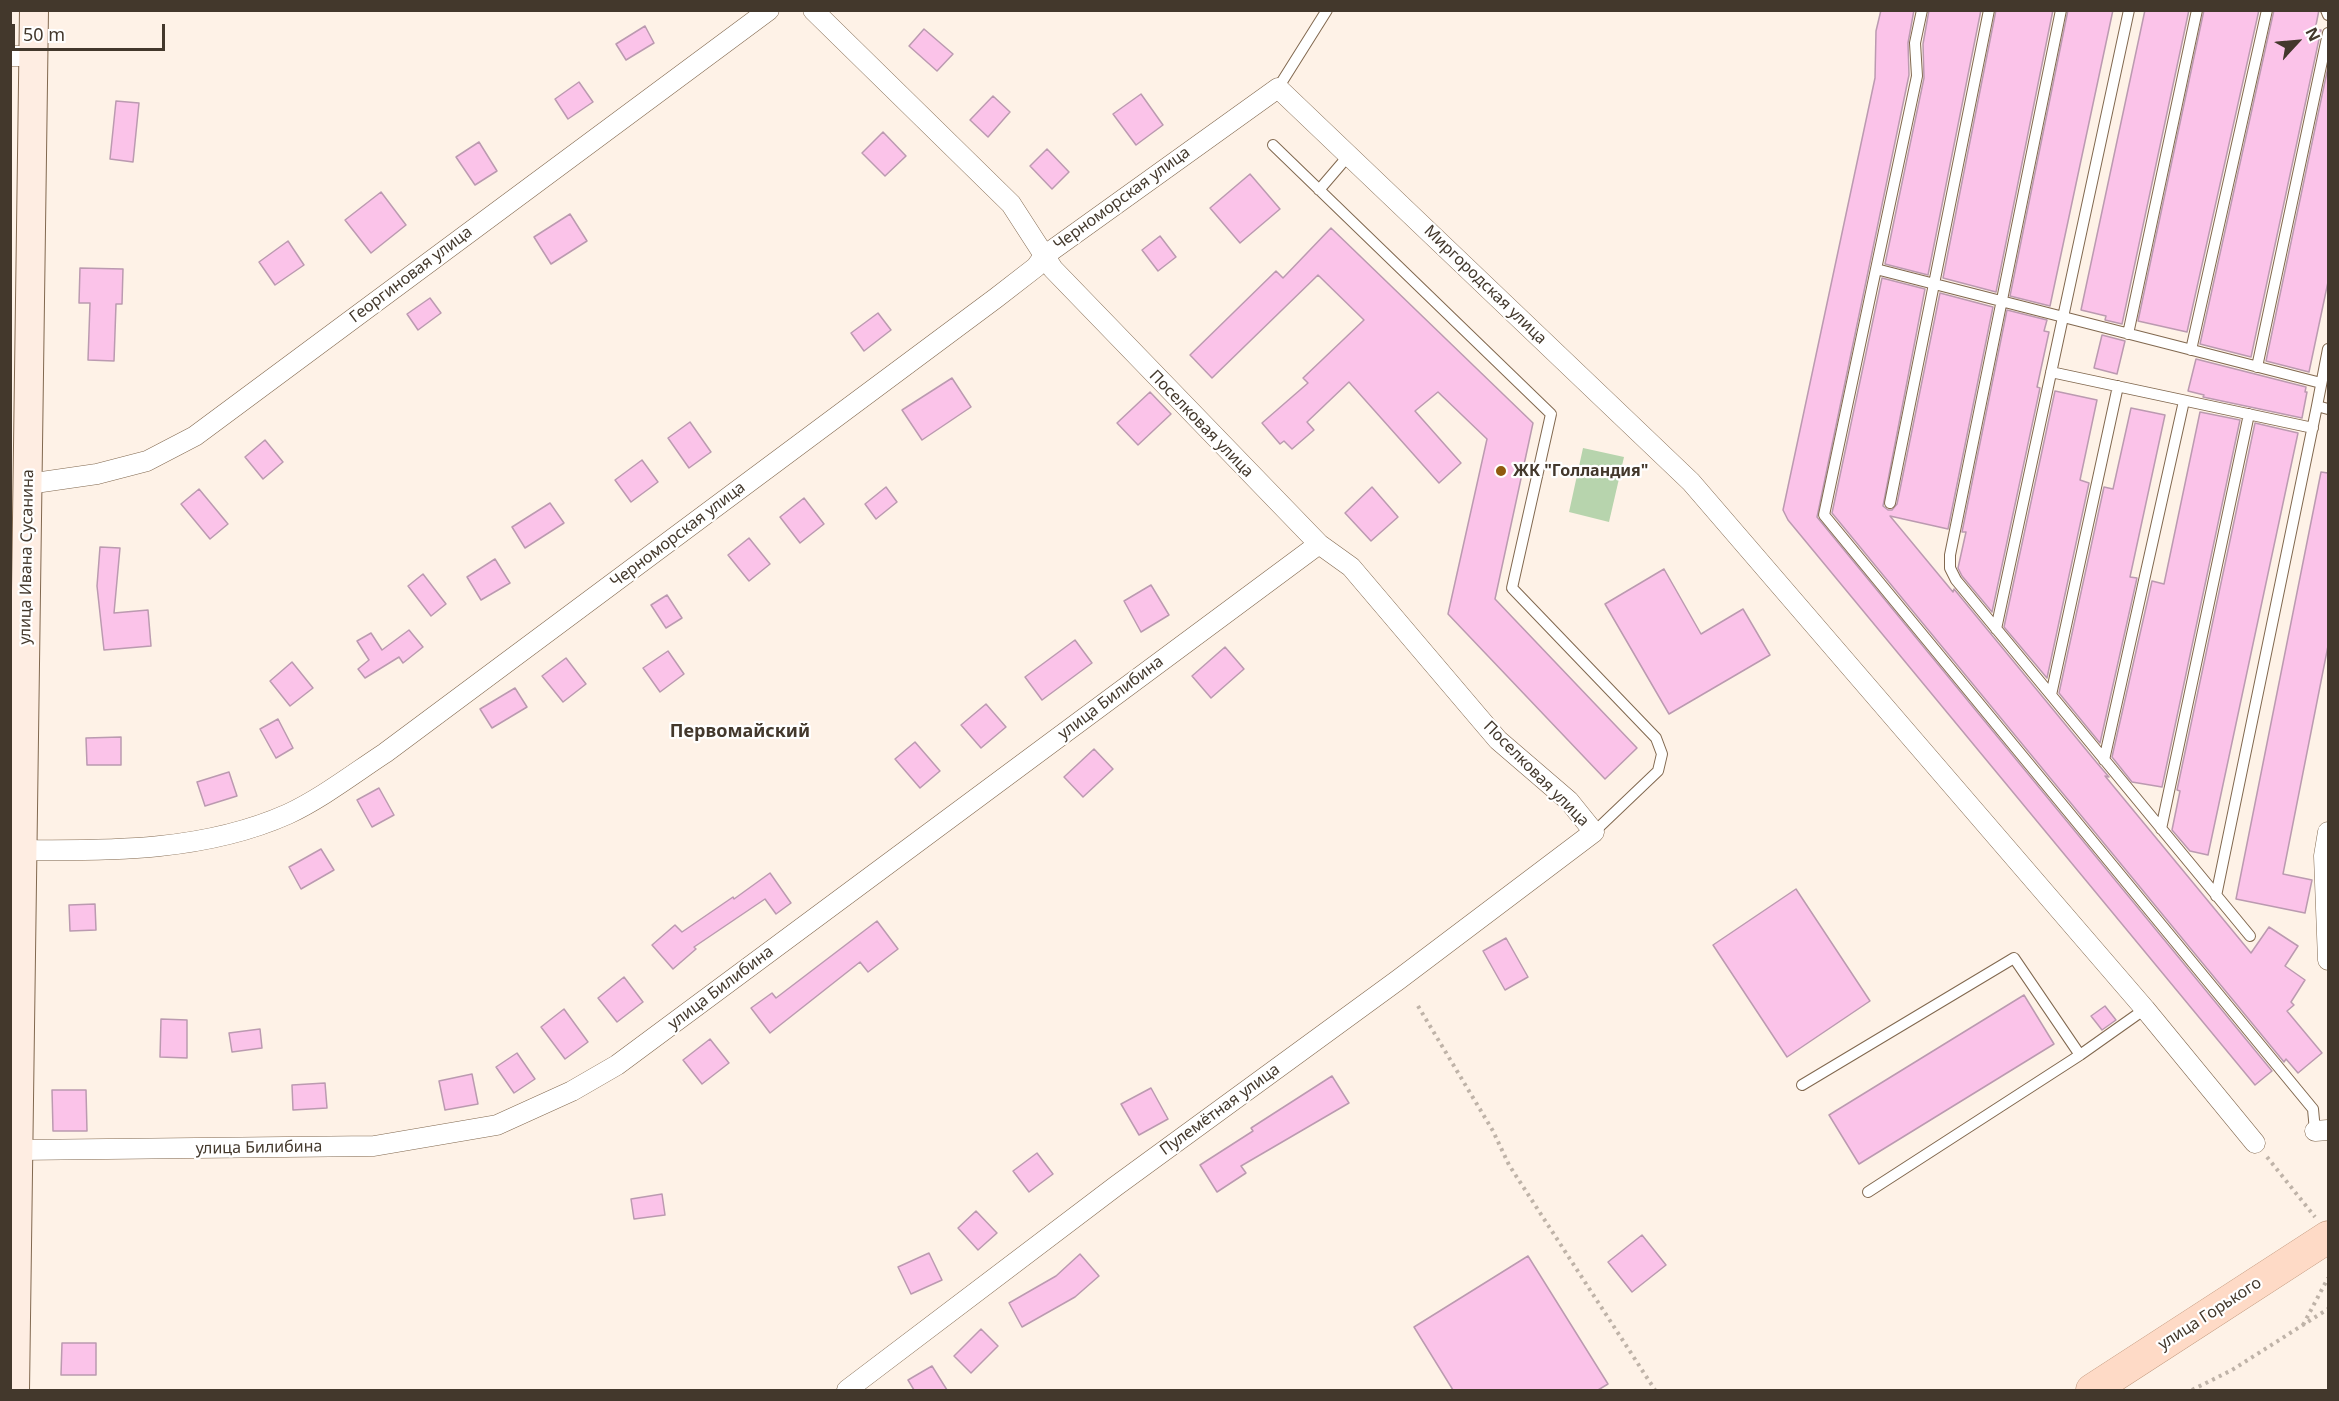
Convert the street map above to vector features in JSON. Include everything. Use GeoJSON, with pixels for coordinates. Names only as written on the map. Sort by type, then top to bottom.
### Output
{"type":"FeatureCollection","features":[{"type":"Feature","properties":{"kind":"main road","name":"улица Горького"},"geometry":{"type":"LineString","coordinates":[[2092,1390],[2325,1231]]}},
{"type":"Feature","properties":{"kind":"street","name":"улица Ивана Сусанина"},"geometry":{"type":"LineString","coordinates":[[15,1390],[22,850],[17,770],[28,484],[22,56],[34,10]]}},
{"type":"Feature","properties":{"kind":"street","name":"Георгиновая улица"},"geometry":{"type":"LineString","coordinates":[[28,484],[97,474],[147,461],[195,436],[769,10]]}},
{"type":"Feature","properties":{"kind":"street","name":"Поселковая улица"},"geometry":{"type":"LineString","coordinates":[[813,10],[1011,204],[1053,269],[1319,544],[1351,567],[1498,740],[1569,801],[1594,832]]}},
{"type":"Feature","properties":{"kind":"street","name":"Черноморская улица"},"geometry":{"type":"LineString","coordinates":[[22,850],[92,851],[178,844],[239,832],[289,813],[337,784],[394,746],[996,298],[1036,267],[1044,256],[1278,87]]}},
{"type":"Feature","properties":{"kind":"street","name":"Миргородская улица"},"geometry":{"type":"LineString","coordinates":[[1278,87],[1692,482],[2145,1009],[2255,1143]]}},
{"type":"Feature","properties":{"kind":"street","name":"улица Билибина"},"geometry":{"type":"LineString","coordinates":[[18,1150],[374,1146],[497,1125],[572,1091],[617,1065],[1319,544]]}},
{"type":"Feature","properties":{"kind":"street","name":"Пулемётная улица"},"geometry":{"type":"LineString","coordinates":[[847,1390],[1116,1186],[1398,980],[1594,832]]}},
{"type":"Feature","properties":{"kind":"street"},"geometry":{"type":"LineString","coordinates":[[2328,832],[2324,856],[2328,960]]}},
{"type":"Feature","properties":{"kind":"lane"},"geometry":{"type":"LineString","coordinates":[[1278,87],[1327,10]]}},
{"type":"Feature","properties":{"kind":"lane"},"geometry":{"type":"LineString","coordinates":[[1922,10],[1915,43],[1917,76],[1824,516],[2313,1109],[2322,1130]]}},
{"type":"Feature","properties":{"kind":"lane"},"geometry":{"type":"LineString","coordinates":[[1890,503],[1989,10]]}},
{"type":"Feature","properties":{"kind":"lane"},"geometry":{"type":"LineString","coordinates":[[2061,10],[1950,555],[1950,568],[1956,580],[2250,936]]}},
{"type":"Feature","properties":{"kind":"lane"},"geometry":{"type":"LineString","coordinates":[[1996,629],[2129,10]]}},
{"type":"Feature","properties":{"kind":"lane"},"geometry":{"type":"LineString","coordinates":[[2128,334],[2197,10]]}},
{"type":"Feature","properties":{"kind":"lane"},"geometry":{"type":"LineString","coordinates":[[2192,350],[2267,10]]}},
{"type":"Feature","properties":{"kind":"lane"},"geometry":{"type":"LineString","coordinates":[[2326,10],[2328,15]]}},
{"type":"Feature","properties":{"kind":"lane"},"geometry":{"type":"LineString","coordinates":[[2257,367],[2328,33]]}},
{"type":"Feature","properties":{"kind":"lane"},"geometry":{"type":"LineString","coordinates":[[1273,146],[1551,414],[1512,588],[1656,738],[1662,754],[1658,771],[1594,832]]}},
{"type":"Feature","properties":{"kind":"lane"},"geometry":{"type":"LineString","coordinates":[[1319,190],[1349,155]]}},
{"type":"Feature","properties":{"kind":"lane"},"geometry":{"type":"LineString","coordinates":[[1876,269],[2321,383]]}},
{"type":"Feature","properties":{"kind":"lane"},"geometry":{"type":"LineString","coordinates":[[2216,896],[2328,349]]}},
{"type":"Feature","properties":{"kind":"lane"},"geometry":{"type":"LineString","coordinates":[[2051,372],[2313,428]]}},
{"type":"Feature","properties":{"kind":"lane"},"geometry":{"type":"LineString","coordinates":[[2050,695],[2118,386]]}},
{"type":"Feature","properties":{"kind":"lane"},"geometry":{"type":"LineString","coordinates":[[2104,760],[2184,401]]}},
{"type":"Feature","properties":{"kind":"lane"},"geometry":{"type":"LineString","coordinates":[[2317,406],[2328,409]]}},
{"type":"Feature","properties":{"kind":"lane"},"geometry":{"type":"LineString","coordinates":[[2161,829],[2249,414]]}},
{"type":"Feature","properties":{"kind":"lane"},"geometry":{"type":"LineString","coordinates":[[1802,1084],[2013,958],[2080,1055]]}},
{"type":"Feature","properties":{"kind":"lane"},"geometry":{"type":"LineString","coordinates":[[1868,1192],[2080,1055],[2145,1009]]}},
{"type":"Feature","properties":{"kind":"path"},"geometry":{"type":"LineString","coordinates":[[1418,1006],[1493,1131],[1509,1166],[1655,1390]]}},
{"type":"Feature","properties":{"kind":"path"},"geometry":{"type":"LineString","coordinates":[[2255,1143],[2325,1231]]}},
{"type":"Feature","properties":{"kind":"path"},"geometry":{"type":"LineString","coordinates":[[2303,1325],[2328,1278]]}},
{"type":"Feature","properties":{"kind":"path"},"geometry":{"type":"LineString","coordinates":[[2192,1390],[2232,1370],[2328,1309]]}},
{"type":"Feature","properties":{"kind":"green space"},"geometry":{"type":"Polygon","coordinates":[[[1583,448],[1624,457],[1609,522],[1569,512],[1583,448]]]}},
{"type":"Feature","properties":{"kind":"building"},"geometry":{"type":"Polygon","coordinates":[[[1881,10],[1914,10],[1908,43],[1909,75],[1817,517],[2272,1071],[2255,1085],[1788,520],[1783,510],[1875,78],[1876,31],[1881,10]]]}},
{"type":"Feature","properties":{"kind":"building"},"geometry":{"type":"Polygon","coordinates":[[[1929,10],[1981,10],[1928,275],[1885,264],[1924,78],[1923,44],[1929,10]]]}},
{"type":"Feature","properties":{"kind":"building"},"geometry":{"type":"Polygon","coordinates":[[[1996,10],[2053,10],[1996,292],[1943,278],[1996,10]]]}},
{"type":"Feature","properties":{"kind":"building"},"geometry":{"type":"Polygon","coordinates":[[[2068,10],[2113,10],[2050,306],[2010,296],[2068,10]]]}},
{"type":"Feature","properties":{"kind":"building"},"geometry":{"type":"Polygon","coordinates":[[[2145,10],[2189,10],[2122,324],[2105,320],[2106,316],[2081,310],[2145,10]]]}},
{"type":"Feature","properties":{"kind":"building"},"geometry":{"type":"Polygon","coordinates":[[[2204,10],[2259,10],[2187,332],[2138,321],[2204,10]]]}},
{"type":"Feature","properties":{"kind":"building"},"geometry":{"type":"Polygon","coordinates":[[[2274,10],[2319,10],[2315,30],[2321,30],[2251,357],[2200,344],[2274,10]]]}},
{"type":"Feature","properties":{"kind":"building"},"geometry":{"type":"Polygon","coordinates":[[[645,26],[654,43],[626,60],[616,44],[645,26]]]}},
{"type":"Feature","properties":{"kind":"building"},"geometry":{"type":"Polygon","coordinates":[[[924,29],[953,54],[937,71],[909,46],[924,29]]]}},
{"type":"Feature","properties":{"kind":"building"},"geometry":{"type":"Polygon","coordinates":[[[2328,67],[2328,282],[2309,372],[2266,361],[2328,67]]]}},
{"type":"Feature","properties":{"kind":"building"},"geometry":{"type":"Polygon","coordinates":[[[579,82],[593,102],[568,119],[555,99],[579,82]]]}},
{"type":"Feature","properties":{"kind":"building"},"geometry":{"type":"Polygon","coordinates":[[[1141,94],[1163,125],[1136,145],[1113,114],[1141,94]]]}},
{"type":"Feature","properties":{"kind":"building"},"geometry":{"type":"Polygon","coordinates":[[[993,96],[1010,112],[988,137],[970,120],[993,96]]]}},
{"type":"Feature","properties":{"kind":"building"},"geometry":{"type":"Polygon","coordinates":[[[116,101],[139,103],[133,162],[110,159],[116,101]]]}},
{"type":"Feature","properties":{"kind":"building"},"geometry":{"type":"Polygon","coordinates":[[[883,132],[906,156],[885,176],[862,153],[883,132]]]}},
{"type":"Feature","properties":{"kind":"building"},"geometry":{"type":"Polygon","coordinates":[[[479,142],[497,171],[475,185],[456,157],[479,142]]]}},
{"type":"Feature","properties":{"kind":"building"},"geometry":{"type":"Polygon","coordinates":[[[1047,149],[1069,172],[1052,189],[1030,166],[1047,149]]]}},
{"type":"Feature","properties":{"kind":"building"},"geometry":{"type":"Polygon","coordinates":[[[1250,174],[1280,209],[1240,243],[1210,208],[1250,174]]]}},
{"type":"Feature","properties":{"kind":"building"},"geometry":{"type":"Polygon","coordinates":[[[381,192],[406,225],[371,253],[345,220],[381,192]]]}},
{"type":"Feature","properties":{"kind":"building"},"geometry":{"type":"Polygon","coordinates":[[[570,214],[587,241],[551,264],[534,237],[570,214]]]}},
{"type":"Feature","properties":{"kind":"building","name":"ЖК \"Голландия\""},"geometry":{"type":"Polygon","coordinates":[[[1331,228],[1533,423],[1495,599],[1637,748],[1605,779],[1448,614],[1487,439],[1438,392],[1415,411],[1461,463],[1439,483],[1349,382],[1307,422],[1314,430],[1292,449],[1284,441],[1280,444],[1262,423],[1308,383],[1303,378],[1364,320],[1318,275],[1212,378],[1190,355],[1276,271],[1283,278],[1331,228]]]}},
{"type":"Feature","properties":{"kind":"building"},"geometry":{"type":"Polygon","coordinates":[[[1160,236],[1176,257],[1158,271],[1142,250],[1160,236]]]}},
{"type":"Feature","properties":{"kind":"building"},"geometry":{"type":"Polygon","coordinates":[[[288,241],[304,265],[275,285],[259,262],[288,241]]]}},
{"type":"Feature","properties":{"kind":"building"},"geometry":{"type":"Polygon","coordinates":[[[80,268],[123,269],[122,304],[116,304],[114,361],[88,360],[90,303],[79,303],[80,268]]]}},
{"type":"Feature","properties":{"kind":"building"},"geometry":{"type":"Polygon","coordinates":[[[1882,278],[1925,289],[1883,506],[1892,510],[1897,504],[1940,293],[1993,307],[1948,529],[1890,516],[1953,592],[1954,589],[2251,953],[2269,927],[2298,946],[2285,966],[2305,980],[2291,1002],[2294,1005],[2287,1011],[2322,1053],[2298,1073],[2286,1059],[2284,1062],[1832,513],[1882,278]]]}},
{"type":"Feature","properties":{"kind":"building"},"geometry":{"type":"Polygon","coordinates":[[[430,298],[441,313],[418,330],[407,314],[430,298]]]}},
{"type":"Feature","properties":{"kind":"building"},"geometry":{"type":"Polygon","coordinates":[[[2007,310],[2047,320],[2044,331],[2049,332],[2037,387],[2040,388],[1992,612],[1958,568],[1966,532],[1962,532],[2007,310]]]}},
{"type":"Feature","properties":{"kind":"building"},"geometry":{"type":"Polygon","coordinates":[[[878,313],[891,330],[864,351],[851,333],[878,313]]]}},
{"type":"Feature","properties":{"kind":"building"},"geometry":{"type":"Polygon","coordinates":[[[2102,335],[2125,341],[2117,374],[2094,368],[2102,335]]]}},
{"type":"Feature","properties":{"kind":"building"},"geometry":{"type":"Polygon","coordinates":[[[2196,359],[2306,387],[2302,418],[2203,397],[2204,395],[2188,391],[2196,359]]]}},
{"type":"Feature","properties":{"kind":"building"},"geometry":{"type":"Polygon","coordinates":[[[952,378],[971,407],[922,440],[902,410],[952,378]]]}},
{"type":"Feature","properties":{"kind":"building"},"geometry":{"type":"Polygon","coordinates":[[[2055,391],[2097,400],[2080,480],[2089,483],[2047,678],[2004,627],[2055,391]]]}},
{"type":"Feature","properties":{"kind":"building"},"geometry":{"type":"Polygon","coordinates":[[[1150,392],[1171,414],[1138,445],[1117,423],[1150,392]]]}},
{"type":"Feature","properties":{"kind":"building"},"geometry":{"type":"Polygon","coordinates":[[[2131,408],[2165,415],[2130,577],[2137,578],[2100,743],[2059,693],[2104,487],[2113,489],[2131,408]]]}},
{"type":"Feature","properties":{"kind":"building"},"geometry":{"type":"Polygon","coordinates":[[[2200,412],[2240,420],[2162,787],[2132,782],[2112,757],[2152,581],[2164,584],[2200,412]]]}},
{"type":"Feature","properties":{"kind":"building"},"geometry":{"type":"Polygon","coordinates":[[[690,422],[711,452],[689,468],[668,438],[690,422]]]}},
{"type":"Feature","properties":{"kind":"building"},"geometry":{"type":"Polygon","coordinates":[[[2255,423],[2298,433],[2208,855],[2190,851],[2172,830],[2180,791],[2177,790],[2255,423]]]}},
{"type":"Feature","properties":{"kind":"building"},"geometry":{"type":"Polygon","coordinates":[[[265,440],[283,462],[263,479],[245,457],[265,440]]]}},
{"type":"Feature","properties":{"kind":"building"},"geometry":{"type":"Polygon","coordinates":[[[642,460],[658,482],[631,502],[615,480],[642,460]]]}},
{"type":"Feature","properties":{"kind":"building"},"geometry":{"type":"Polygon","coordinates":[[[2321,472],[2328,473],[2328,646],[2283,874],[2312,880],[2305,913],[2236,899],[2321,472]]]}},
{"type":"Feature","properties":{"kind":"building"},"geometry":{"type":"Polygon","coordinates":[[[886,487],[897,502],[876,519],[865,504],[886,487]]]}},
{"type":"Feature","properties":{"kind":"building"},"geometry":{"type":"Polygon","coordinates":[[[1372,487],[1398,517],[1371,541],[1345,513],[1372,487]]]}},
{"type":"Feature","properties":{"kind":"building"},"geometry":{"type":"Polygon","coordinates":[[[199,489],[228,524],[210,539],[181,504],[199,489]]]}},
{"type":"Feature","properties":{"kind":"building"},"geometry":{"type":"Polygon","coordinates":[[[804,498],[824,524],[800,543],[780,517],[804,498]]]}},
{"type":"Feature","properties":{"kind":"building"},"geometry":{"type":"Polygon","coordinates":[[[550,503],[564,523],[525,548],[512,527],[550,503]]]}},
{"type":"Feature","properties":{"kind":"building"},"geometry":{"type":"Polygon","coordinates":[[[749,538],[770,564],[749,581],[728,555],[749,538]]]}},
{"type":"Feature","properties":{"kind":"building"},"geometry":{"type":"Polygon","coordinates":[[[100,547],[120,548],[114,613],[148,610],[151,646],[104,650],[97,586],[100,547]]]}},
{"type":"Feature","properties":{"kind":"building"},"geometry":{"type":"Polygon","coordinates":[[[495,559],[510,583],[481,600],[467,577],[495,559]]]}},
{"type":"Feature","properties":{"kind":"building"},"geometry":{"type":"Polygon","coordinates":[[[1664,569],[1701,634],[1743,609],[1770,655],[1669,714],[1605,604],[1664,569]]]}},
{"type":"Feature","properties":{"kind":"building"},"geometry":{"type":"Polygon","coordinates":[[[423,574],[446,604],[431,616],[408,586],[423,574]]]}},
{"type":"Feature","properties":{"kind":"building"},"geometry":{"type":"Polygon","coordinates":[[[1151,585],[1169,615],[1141,632],[1124,601],[1151,585]]]}},
{"type":"Feature","properties":{"kind":"building"},"geometry":{"type":"Polygon","coordinates":[[[667,595],[682,618],[666,628],[651,605],[667,595]]]}},
{"type":"Feature","properties":{"kind":"building"},"geometry":{"type":"Polygon","coordinates":[[[409,630],[423,647],[403,663],[399,657],[365,678],[358,669],[369,660],[357,641],[371,633],[382,650],[409,630]]]}},
{"type":"Feature","properties":{"kind":"building"},"geometry":{"type":"Polygon","coordinates":[[[1075,640],[1092,663],[1042,700],[1025,677],[1075,640]]]}},
{"type":"Feature","properties":{"kind":"building"},"geometry":{"type":"Polygon","coordinates":[[[1225,647],[1244,669],[1211,698],[1192,676],[1225,647]]]}},
{"type":"Feature","properties":{"kind":"building"},"geometry":{"type":"Polygon","coordinates":[[[668,651],[684,674],[660,692],[643,668],[668,651]]]}},
{"type":"Feature","properties":{"kind":"building"},"geometry":{"type":"Polygon","coordinates":[[[566,658],[586,684],[563,702],[542,676],[566,658]]]}},
{"type":"Feature","properties":{"kind":"building"},"geometry":{"type":"Polygon","coordinates":[[[292,662],[313,688],[290,706],[270,681],[292,662]]]}},
{"type":"Feature","properties":{"kind":"building"},"geometry":{"type":"Polygon","coordinates":[[[515,688],[527,707],[492,728],[480,709],[515,688]]]}},
{"type":"Feature","properties":{"kind":"building"},"geometry":{"type":"Polygon","coordinates":[[[986,704],[1006,727],[981,748],[961,725],[986,704]]]}},
{"type":"Feature","properties":{"kind":"building"},"geometry":{"type":"Polygon","coordinates":[[[278,719],[293,748],[276,758],[260,729],[278,719]]]}},
{"type":"Feature","properties":{"kind":"building"},"geometry":{"type":"Polygon","coordinates":[[[121,737],[121,765],[87,765],[86,738],[121,737]]]}},
{"type":"Feature","properties":{"kind":"building"},"geometry":{"type":"Polygon","coordinates":[[[915,742],[940,771],[920,788],[895,759],[915,742]]]}},
{"type":"Feature","properties":{"kind":"building"},"geometry":{"type":"Polygon","coordinates":[[[1094,749],[1113,769],[1083,797],[1064,777],[1094,749]]]}},
{"type":"Feature","properties":{"kind":"building"},"geometry":{"type":"Polygon","coordinates":[[[229,772],[237,796],[205,806],[197,782],[229,772]]]}},
{"type":"Feature","properties":{"kind":"building"},"geometry":{"type":"Polygon","coordinates":[[[379,788],[394,815],[372,827],[357,800],[379,788]]]}},
{"type":"Feature","properties":{"kind":"building"},"geometry":{"type":"Polygon","coordinates":[[[321,849],[334,870],[301,889],[289,867],[321,849]]]}},
{"type":"Feature","properties":{"kind":"building"},"geometry":{"type":"Polygon","coordinates":[[[770,873],[791,903],[776,914],[765,899],[694,947],[696,949],[673,969],[652,945],[675,925],[682,932],[770,873]]]}},
{"type":"Feature","properties":{"kind":"building"},"geometry":{"type":"Polygon","coordinates":[[[1796,889],[1870,1001],[1787,1057],[1713,945],[1796,889]]]}},
{"type":"Feature","properties":{"kind":"building"},"geometry":{"type":"Polygon","coordinates":[[[95,904],[96,930],[70,931],[69,905],[95,904]]]}},
{"type":"Feature","properties":{"kind":"building"},"geometry":{"type":"Polygon","coordinates":[[[877,921],[898,949],[868,972],[860,962],[770,1033],[751,1008],[772,993],[776,998],[877,921]]]}},
{"type":"Feature","properties":{"kind":"building"},"geometry":{"type":"Polygon","coordinates":[[[1506,938],[1528,977],[1505,990],[1483,951],[1506,938]]]}},
{"type":"Feature","properties":{"kind":"building"},"geometry":{"type":"Polygon","coordinates":[[[624,977],[643,1002],[617,1022],[598,998],[624,977]]]}},
{"type":"Feature","properties":{"kind":"building"},"geometry":{"type":"Polygon","coordinates":[[[2024,995],[2054,1044],[1859,1164],[1829,1115],[2024,995]]]}},
{"type":"Feature","properties":{"kind":"building"},"geometry":{"type":"Polygon","coordinates":[[[2105,1006],[2116,1020],[2102,1030],[2091,1016],[2105,1006]]]}},
{"type":"Feature","properties":{"kind":"building"},"geometry":{"type":"Polygon","coordinates":[[[564,1009],[588,1042],[565,1059],[541,1027],[564,1009]]]}},
{"type":"Feature","properties":{"kind":"building"},"geometry":{"type":"Polygon","coordinates":[[[161,1019],[187,1020],[187,1058],[160,1057],[161,1019]]]}},
{"type":"Feature","properties":{"kind":"building"},"geometry":{"type":"Polygon","coordinates":[[[260,1029],[262,1048],[232,1052],[229,1033],[260,1029]]]}},
{"type":"Feature","properties":{"kind":"building"},"geometry":{"type":"Polygon","coordinates":[[[710,1039],[729,1063],[702,1084],[683,1060],[710,1039]]]}},
{"type":"Feature","properties":{"kind":"building"},"geometry":{"type":"Polygon","coordinates":[[[517,1053],[535,1079],[514,1093],[496,1067],[517,1053]]]}},
{"type":"Feature","properties":{"kind":"building"},"geometry":{"type":"Polygon","coordinates":[[[472,1074],[478,1104],[445,1110],[439,1081],[472,1074]]]}},
{"type":"Feature","properties":{"kind":"building"},"geometry":{"type":"Polygon","coordinates":[[[1332,1076],[1349,1103],[1241,1166],[1246,1173],[1217,1192],[1200,1165],[1253,1131],[1251,1128],[1332,1076]]]}},
{"type":"Feature","properties":{"kind":"building"},"geometry":{"type":"Polygon","coordinates":[[[325,1083],[327,1108],[293,1110],[292,1085],[325,1083]]]}},
{"type":"Feature","properties":{"kind":"building"},"geometry":{"type":"Polygon","coordinates":[[[1151,1088],[1168,1119],[1139,1135],[1121,1104],[1151,1088]]]}},
{"type":"Feature","properties":{"kind":"building"},"geometry":{"type":"Polygon","coordinates":[[[52,1090],[86,1090],[87,1131],[53,1131],[52,1090]]]}},
{"type":"Feature","properties":{"kind":"building"},"geometry":{"type":"Polygon","coordinates":[[[1037,1153],[1053,1174],[1029,1192],[1013,1171],[1037,1153]]]}},
{"type":"Feature","properties":{"kind":"building"},"geometry":{"type":"Polygon","coordinates":[[[662,1194],[665,1215],[634,1219],[631,1199],[662,1194]]]}},
{"type":"Feature","properties":{"kind":"building"},"geometry":{"type":"Polygon","coordinates":[[[976,1211],[997,1233],[978,1250],[958,1228],[976,1211]]]}},
{"type":"Feature","properties":{"kind":"building"},"geometry":{"type":"Polygon","coordinates":[[[1642,1235],[1666,1265],[1632,1292],[1608,1262],[1642,1235]]]}},
{"type":"Feature","properties":{"kind":"building"},"geometry":{"type":"Polygon","coordinates":[[[929,1253],[942,1280],[911,1294],[898,1267],[929,1253]]]}},
{"type":"Feature","properties":{"kind":"building"},"geometry":{"type":"Polygon","coordinates":[[[1080,1254],[1099,1276],[1075,1297],[1022,1327],[1009,1303],[1056,1276],[1080,1254]]]}},
{"type":"Feature","properties":{"kind":"building"},"geometry":{"type":"Polygon","coordinates":[[[1528,1256],[1608,1384],[1598,1390],[1453,1390],[1414,1327],[1528,1256]]]}},
{"type":"Feature","properties":{"kind":"building"},"geometry":{"type":"Polygon","coordinates":[[[981,1329],[998,1346],[971,1373],[954,1356],[981,1329]]]}},
{"type":"Feature","properties":{"kind":"building"},"geometry":{"type":"Polygon","coordinates":[[[62,1343],[96,1343],[96,1375],[61,1375],[62,1343]]]}},
{"type":"Feature","properties":{"kind":"building"},"geometry":{"type":"Polygon","coordinates":[[[932,1366],[947,1390],[914,1390],[908,1380],[932,1366]]]}},
{"type":"Feature","properties":{"kind":"place","name":"ЖК \"Голландия\""},"geometry":{"type":"Point","coordinates":[1501,471]}},
{"type":"Feature","properties":{"kind":"district","name":"Первомайский"},"geometry":{"type":"Point","coordinates":[740,732]}}]}
